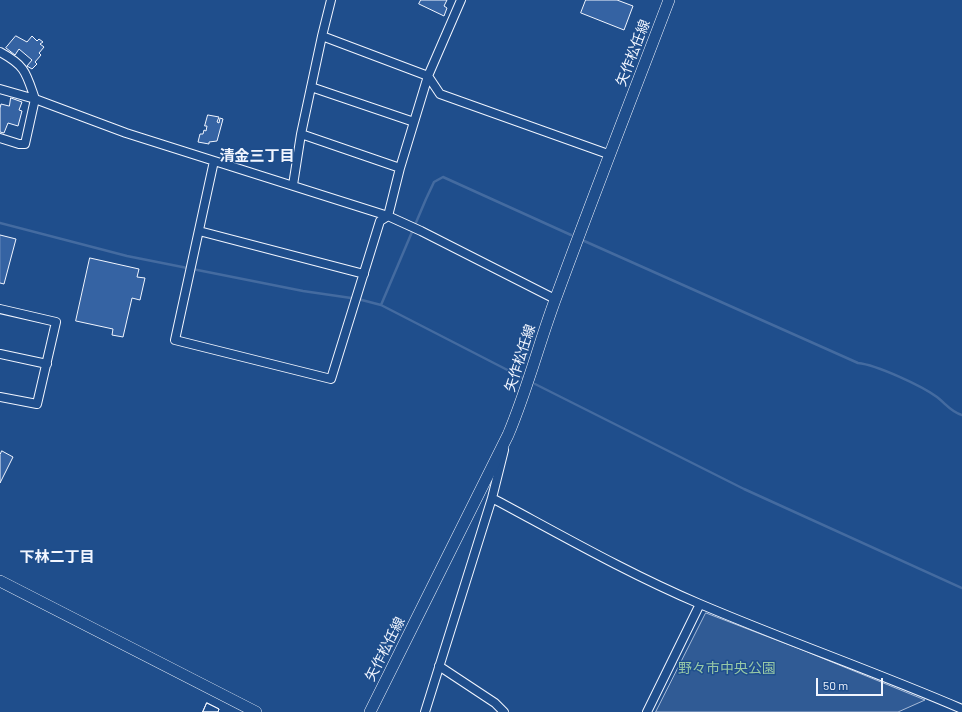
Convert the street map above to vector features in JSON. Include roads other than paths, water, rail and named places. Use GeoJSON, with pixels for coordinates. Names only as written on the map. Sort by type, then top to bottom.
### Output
{"type":"FeatureCollection","features":[{"type":"Feature","properties":{"kind":"main road","name":"矢作松任線"},"geometry":{"type":"LineString","coordinates":[[370,712],[508,435],[520,406],[555,299],[608,154],[669,0]]}},
{"type":"Feature","properties":{"kind":"main road"},"geometry":{"type":"LineString","coordinates":[[0,581],[256,712]]}},
{"type":"Feature","properties":{"kind":"street"},"geometry":{"type":"LineString","coordinates":[[293,185],[301,134],[331,0]]}},
{"type":"Feature","properties":{"kind":"street"},"geometry":{"type":"LineString","coordinates":[[214,161],[175,340],[331,379],[380,221],[388,216],[400,168],[428,76],[461,0]]}},
{"type":"Feature","properties":{"kind":"street"},"geometry":{"type":"LineString","coordinates":[[322,36],[428,76],[440,94],[608,154]]}},
{"type":"Feature","properties":{"kind":"street"},"geometry":{"type":"LineString","coordinates":[[0,52],[16,61],[25,71],[35,99],[25,144],[19,144],[0,138]]}},
{"type":"Feature","properties":{"kind":"street"},"geometry":{"type":"LineString","coordinates":[[311,87],[414,122]]}},
{"type":"Feature","properties":{"kind":"street"},"geometry":{"type":"LineString","coordinates":[[0,89],[35,99],[126,133],[388,216],[417,229],[555,299]]}},
{"type":"Feature","properties":{"kind":"street"},"geometry":{"type":"LineString","coordinates":[[301,134],[400,168]]}},
{"type":"Feature","properties":{"kind":"street"},"geometry":{"type":"LineString","coordinates":[[199,231],[364,274]]}},
{"type":"Feature","properties":{"kind":"street"},"geometry":{"type":"LineString","coordinates":[[0,309],[56,322],[37,404],[0,397]]}},
{"type":"Feature","properties":{"kind":"street"},"geometry":{"type":"LineString","coordinates":[[0,354],[47,364]]}},
{"type":"Feature","properties":{"kind":"street"},"geometry":{"type":"LineString","coordinates":[[425,712],[438,666],[492,498],[508,435]]}},
{"type":"Feature","properties":{"kind":"street"},"geometry":{"type":"LineString","coordinates":[[492,498],[617,565],[700,604],[880,674],[962,710]]}},
{"type":"Feature","properties":{"kind":"street"},"geometry":{"type":"LineString","coordinates":[[647,712],[700,604]]}},
{"type":"Feature","properties":{"kind":"street"},"geometry":{"type":"LineString","coordinates":[[438,666],[495,703],[504,712]]}},
{"type":"Feature","properties":{"kind":"waterway"},"geometry":{"type":"LineString","coordinates":[[381,305],[434,182],[443,177],[571,235]]}},
{"type":"Feature","properties":{"kind":"waterway"},"geometry":{"type":"LineString","coordinates":[[0,223],[127,256],[303,291],[358,299],[381,305],[523,378]]}},
{"type":"Feature","properties":{"kind":"waterway"},"geometry":{"type":"LineString","coordinates":[[582,240],[858,363],[876,368],[910,382],[930,392],[952,410],[962,415]]}},
{"type":"Feature","properties":{"kind":"waterway"},"geometry":{"type":"LineString","coordinates":[[535,384],[744,489],[962,588]]}},
{"type":"Feature","properties":{"kind":"district","name":"清金三丁目"},"geometry":{"type":"Point","coordinates":[257,156]}},
{"type":"Feature","properties":{"kind":"district","name":"下林二丁目"},"geometry":{"type":"Point","coordinates":[57,557]}},
{"type":"Feature","properties":{"kind":"park label","name":"野々市中央公園"},"geometry":{"type":"Point","coordinates":[727,668]}}]}
